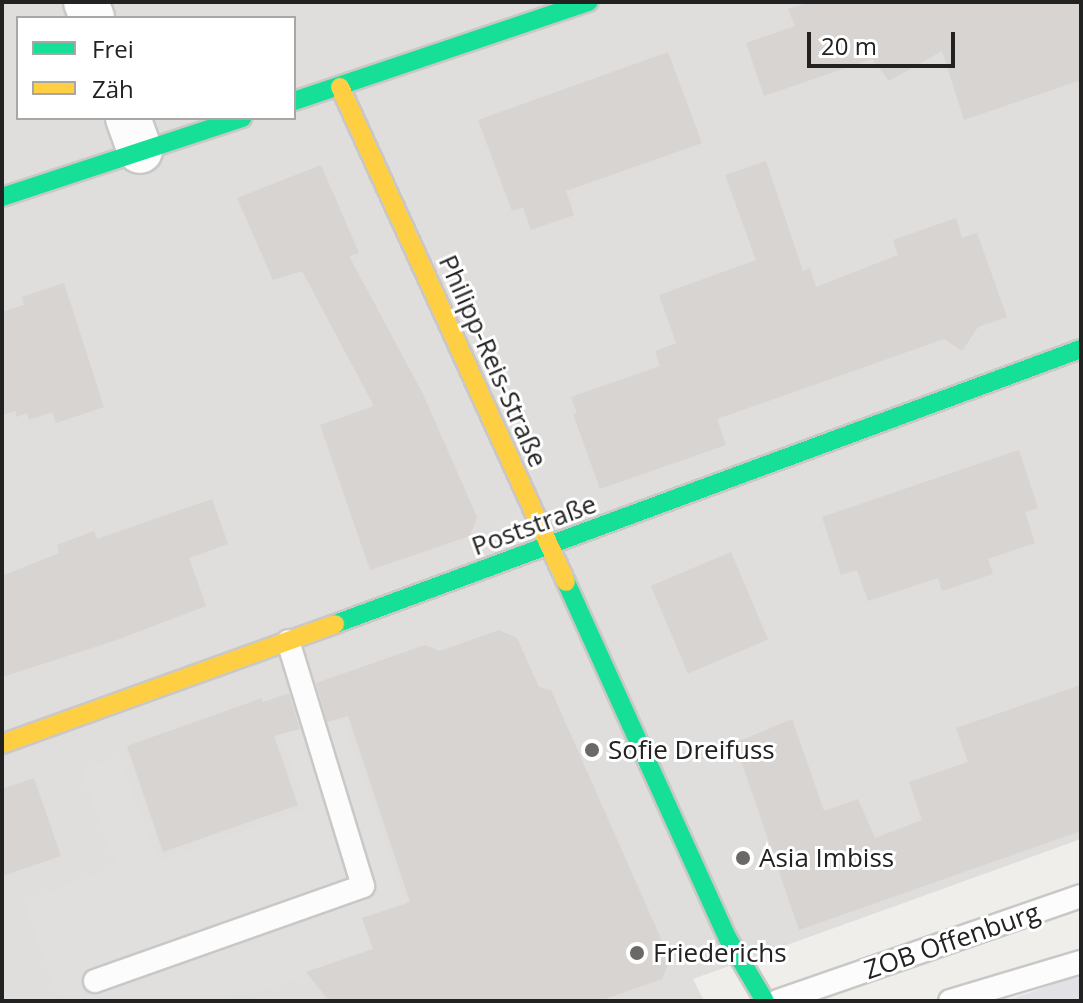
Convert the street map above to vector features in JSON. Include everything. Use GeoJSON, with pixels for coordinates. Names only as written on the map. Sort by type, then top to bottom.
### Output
{"type":"FeatureCollection","features":[{"type":"Feature","properties":{"kind":"street"},"geometry":{"type":"LineString","coordinates":[[296,100],[589,2]]}},
{"type":"Feature","properties":{"kind":"street","name":"Philipp-Reis-Straße"},"geometry":{"type":"LineString","coordinates":[[340,87],[727,937],[765,1001]]}},
{"type":"Feature","properties":{"kind":"street"},"geometry":{"type":"LineString","coordinates":[[2,197],[134,134],[228,120]]}},
{"type":"Feature","properties":{"kind":"street","name":"Poststraße"},"geometry":{"type":"LineString","coordinates":[[2,744],[549,547],[1081,349]]}},
{"type":"Feature","properties":{"kind":"lane"},"geometry":{"type":"LineString","coordinates":[[95,981],[363,886],[288,641]]}},
{"type":"Feature","properties":{"kind":"lane","name":"ZOB Offenburg"},"geometry":{"type":"LineString","coordinates":[[778,1001],[1081,896]]}},
{"type":"Feature","properties":{"kind":"lane"},"geometry":{"type":"LineString","coordinates":[[950,1001],[1081,962]]}},
{"type":"Feature","properties":{"kind":"shaded area"},"geometry":{"type":"Polygon","coordinates":[[[2,2],[1081,2],[1081,839],[693,979],[704,1001],[2,1001],[2,2]]]}},
{"type":"Feature","properties":{"kind":"shaded area"},"geometry":{"type":"Polygon","coordinates":[[[329,679],[417,935],[230,1001],[59,1001],[24,901],[117,867],[81,770],[118,756],[158,862],[307,808],[267,700],[329,679]]]}},
{"type":"Feature","properties":{"kind":"shaded area"},"geometry":{"type":"Polygon","coordinates":[[[1081,974],[1081,1001],[1005,1001],[1029,993],[1081,974]]]}},
{"type":"Feature","properties":{"kind":"building"},"geometry":{"type":"Polygon","coordinates":[[[810,2],[1081,2],[1081,80],[964,120],[942,51],[889,81],[872,59],[764,96],[746,43],[795,26],[788,9],[810,2]]]}},
{"type":"Feature","properties":{"kind":"building"},"geometry":{"type":"Polygon","coordinates":[[[668,52],[702,143],[566,191],[574,215],[531,230],[523,207],[512,211],[478,120],[668,52]]]}},
{"type":"Feature","properties":{"kind":"building"},"geometry":{"type":"Polygon","coordinates":[[[766,161],[803,271],[810,268],[816,287],[898,255],[893,240],[956,218],[962,238],[977,233],[1007,317],[978,327],[962,351],[944,339],[717,419],[726,445],[600,489],[573,414],[577,413],[571,397],[660,366],[655,351],[676,343],[659,295],[756,260],[725,175],[766,161]]]}},
{"type":"Feature","properties":{"kind":"building"},"geometry":{"type":"Polygon","coordinates":[[[321,165],[359,253],[349,256],[423,394],[477,517],[470,536],[370,570],[320,425],[374,406],[302,271],[273,280],[237,198],[321,165]]]}},
{"type":"Feature","properties":{"kind":"building"},"geometry":{"type":"Polygon","coordinates":[[[64,283],[104,407],[56,423],[52,412],[29,420],[27,413],[16,417],[16,411],[2,415],[2,312],[24,305],[22,297],[64,283]]]}},
{"type":"Feature","properties":{"kind":"building"},"geometry":{"type":"Polygon","coordinates":[[[1019,450],[1038,508],[1025,512],[1035,543],[988,559],[993,574],[942,591],[938,578],[868,601],[857,570],[841,575],[822,517],[1019,450]]]}},
{"type":"Feature","properties":{"kind":"building"},"geometry":{"type":"Polygon","coordinates":[[[212,499],[228,544],[189,558],[206,606],[114,641],[2,677],[2,576],[59,553],[57,545],[94,531],[97,539],[212,499]]]}},
{"type":"Feature","properties":{"kind":"building"},"geometry":{"type":"Polygon","coordinates":[[[731,552],[768,639],[688,673],[651,586],[731,552]]]}},
{"type":"Feature","properties":{"kind":"building"},"geometry":{"type":"Polygon","coordinates":[[[499,630],[517,638],[539,687],[551,690],[670,959],[662,979],[599,1001],[329,1001],[306,972],[373,949],[362,918],[410,902],[348,716],[327,722],[316,683],[425,645],[440,651],[499,630]]]}},
{"type":"Feature","properties":{"kind":"building"},"geometry":{"type":"Polygon","coordinates":[[[1081,685],[1081,831],[799,930],[735,743],[792,719],[824,811],[858,799],[875,838],[922,820],[909,782],[968,762],[956,728],[1081,685]]]}},
{"type":"Feature","properties":{"kind":"building"},"geometry":{"type":"Polygon","coordinates":[[[289,693],[300,729],[274,736],[298,805],[163,852],[127,746],[262,698],[263,702],[289,693]]]}},
{"type":"Feature","properties":{"kind":"building"},"geometry":{"type":"Polygon","coordinates":[[[34,778],[61,856],[2,876],[2,789],[34,778]]]}},
{"type":"Feature","properties":{"kind":"traffic: fast"},"geometry":{"type":"LineString","coordinates":[[296,100],[589,2]]}},
{"type":"Feature","properties":{"kind":"traffic: fast"},"geometry":{"type":"LineString","coordinates":[[2,197],[236,120]]}},
{"type":"Feature","properties":{"kind":"traffic: fast"},"geometry":{"type":"LineString","coordinates":[[335,624],[1081,349]]}},
{"type":"Feature","properties":{"kind":"traffic: fast"},"geometry":{"type":"LineString","coordinates":[[566,582],[727,937],[765,1001]]}},
{"type":"Feature","properties":{"kind":"traffic: slow"},"geometry":{"type":"LineString","coordinates":[[340,87],[566,582]]}},
{"type":"Feature","properties":{"kind":"traffic: slow"},"geometry":{"type":"LineString","coordinates":[[2,744],[335,624]]}},
{"type":"Feature","properties":{"kind":"place","name":"Sofie Dreifuss"},"geometry":{"type":"Point","coordinates":[592,750]}},
{"type":"Feature","properties":{"kind":"place","name":"Asia Imbiss"},"geometry":{"type":"Point","coordinates":[743,858]}},
{"type":"Feature","properties":{"kind":"place","name":"Friederichs"},"geometry":{"type":"Point","coordinates":[637,953]}}]}
